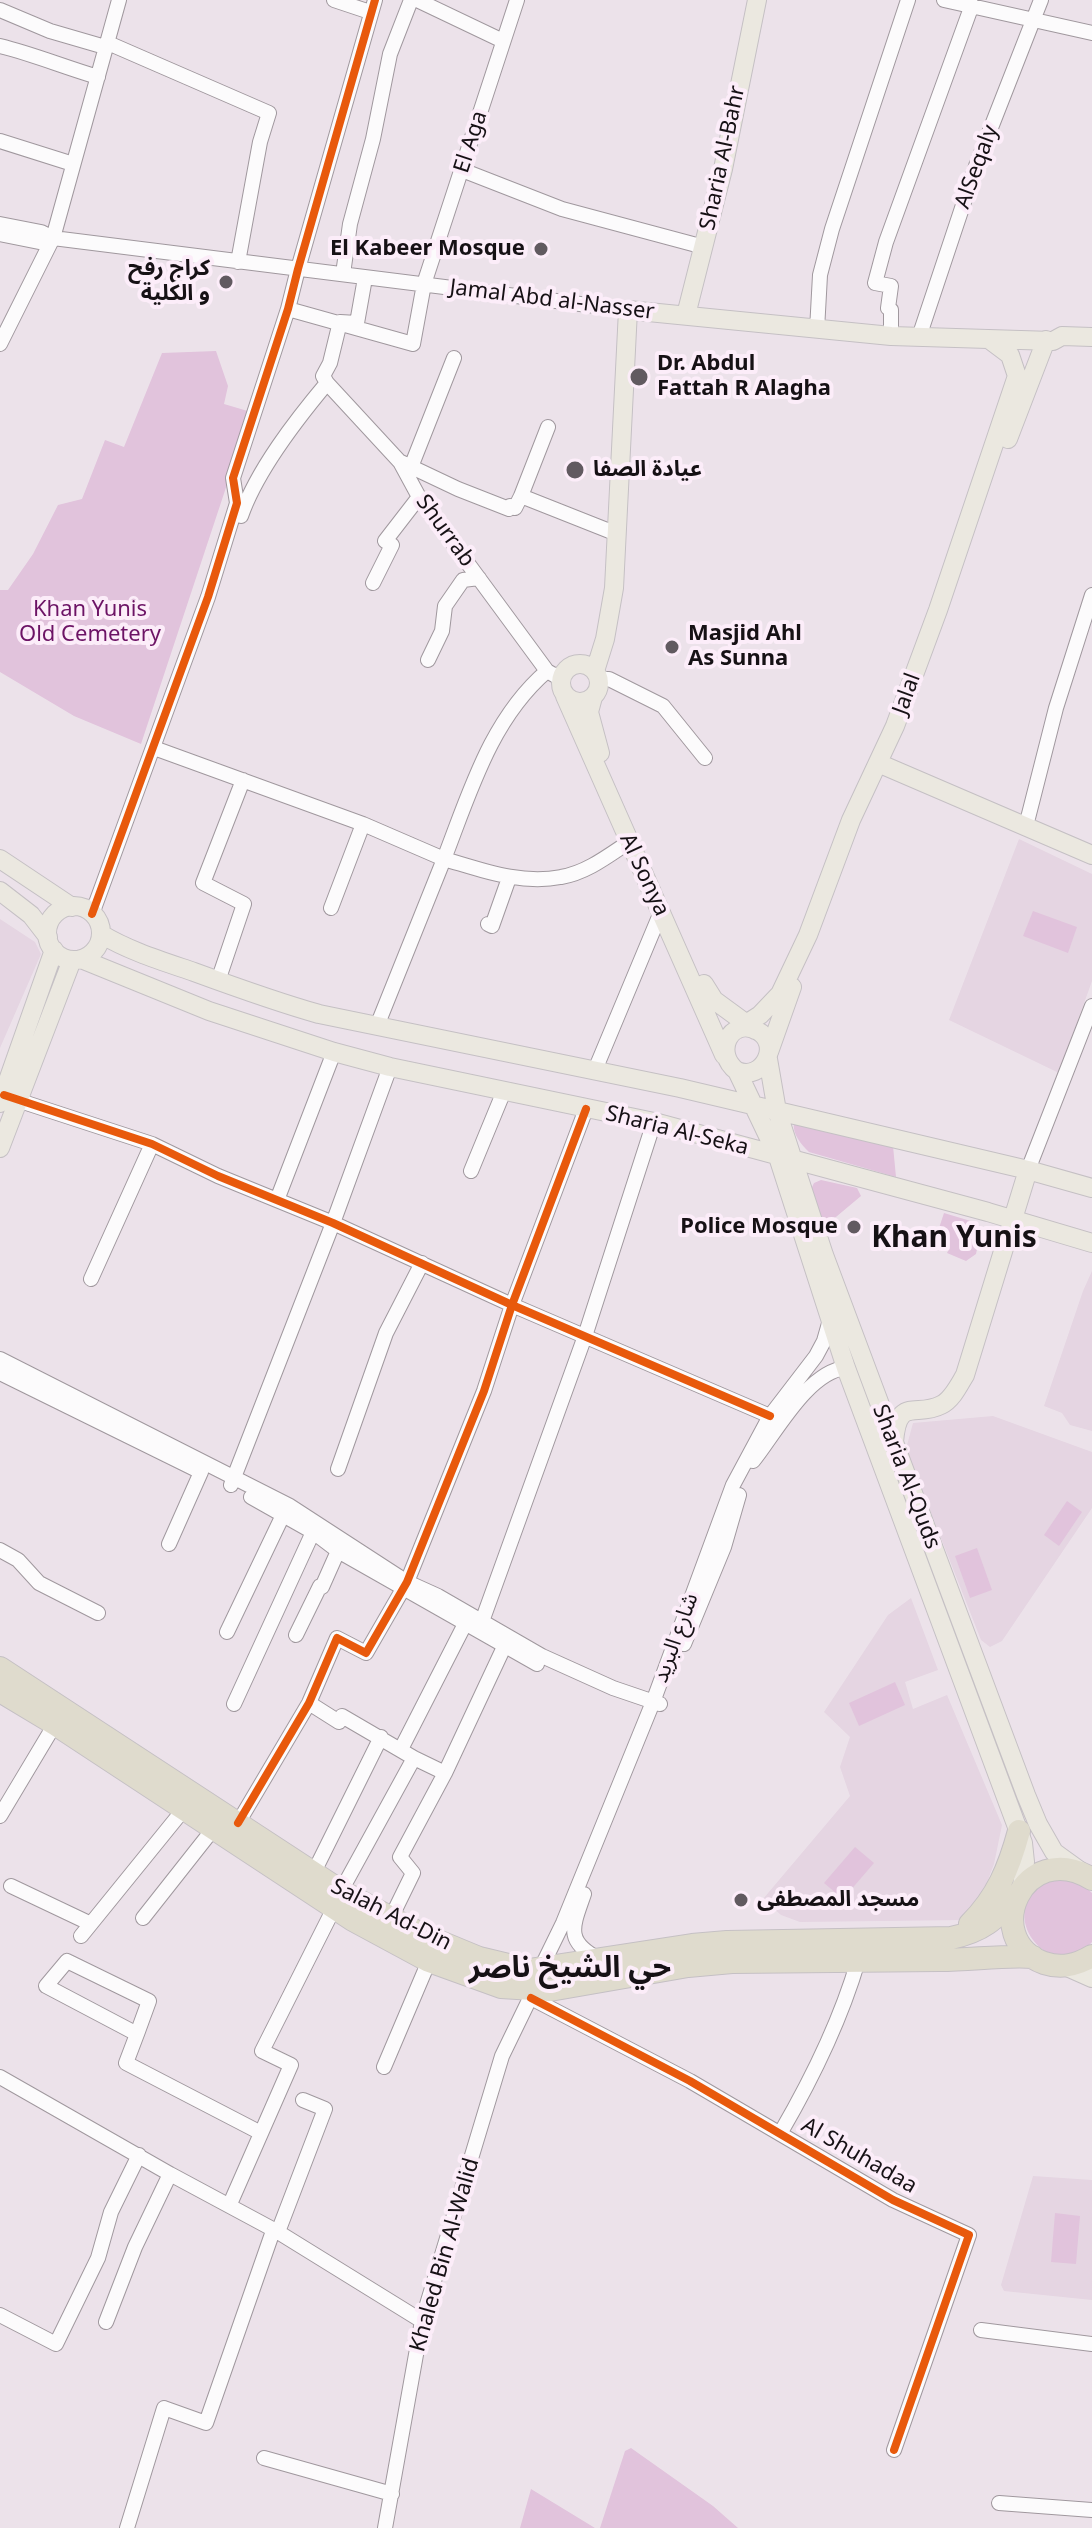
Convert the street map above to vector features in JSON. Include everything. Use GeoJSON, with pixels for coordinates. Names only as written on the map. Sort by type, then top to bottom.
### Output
{"type":"FeatureCollection","features":[{"type":"Feature","properties":{"kind":"highway","name":"Salah Ad-Din"},"geometry":{"type":"LineString","coordinates":[[0,1668],[338,1900],[400,1948],[501,1987],[532,1994],[710,1963],[957,1937],[992,1923],[1039,1873],[1052,1868],[1066,1868],[1089,1877]]}},
{"type":"Feature","properties":{"kind":"highway","name":"Salah Ad-Din"},"geometry":{"type":"LineString","coordinates":[[0,1691],[184,1809],[222,1823],[313,1874],[338,1900],[391,1918],[421,1934],[495,1964],[529,1970],[692,1945],[831,1951],[858,1961],[972,1960],[1004,1955],[1033,1957],[1052,1966],[1065,1966]]}},
{"type":"Feature","properties":{"kind":"highway"},"geometry":{"type":"LineString","coordinates":[[957,1937],[988,1904],[1002,1881],[1019,1831]]}},
{"type":"Feature","properties":{"kind":"highway"},"geometry":{"type":"LineString","coordinates":[[1020,1891],[1013,1908],[1014,1930],[1019,1943],[1033,1957]]}},
{"type":"Feature","properties":{"kind":"highway"},"geometry":{"type":"LineString","coordinates":[[1065,1966],[1092,1956]]}},
{"type":"Feature","properties":{"kind":"main road","name":"Sharia Al-Bahr"},"geometry":{"type":"LineString","coordinates":[[686,315],[723,169],[757,0]]}},
{"type":"Feature","properties":{"kind":"main road","name":"Jamal Abd al-Nasser"},"geometry":{"type":"LineString","coordinates":[[628,310],[891,336],[990,340],[1092,337]]}},
{"type":"Feature","properties":{"kind":"main road","name":"Al Sonya"},"geometry":{"type":"LineString","coordinates":[[628,310],[614,588],[589,712],[591,725],[606,774],[709,993],[746,1028]]}},
{"type":"Feature","properties":{"kind":"main road","name":"Jalal"},"geometry":{"type":"LineString","coordinates":[[746,1028],[772,1003],[788,980],[841,854],[851,820],[885,760],[1017,376],[1010,355],[990,340]]}},
{"type":"Feature","properties":{"kind":"main road","name":"Jamal Abd al-Nasser"},"geometry":{"type":"LineString","coordinates":[[1050,340],[1061,346],[1092,346]]}},
{"type":"Feature","properties":{"kind":"main road","name":"Jalal"},"geometry":{"type":"LineString","coordinates":[[768,1056],[856,822],[957,586],[1014,422],[1050,340]]}},
{"type":"Feature","properties":{"kind":"main road"},"geometry":{"type":"LineString","coordinates":[[585,664],[595,682],[581,702],[557,682],[567,668],[585,664]]}},
{"type":"Feature","properties":{"kind":"main road","name":"Al Sonya"},"geometry":{"type":"LineString","coordinates":[[557,682],[731,1064]]}},
{"type":"Feature","properties":{"kind":"main road"},"geometry":{"type":"LineString","coordinates":[[885,760],[1092,846]]}},
{"type":"Feature","properties":{"kind":"main road"},"geometry":{"type":"LineString","coordinates":[[885,760],[1092,855]]}},
{"type":"Feature","properties":{"kind":"main road"},"geometry":{"type":"LineString","coordinates":[[0,859],[72,907]]}},
{"type":"Feature","properties":{"kind":"main road"},"geometry":{"type":"LineString","coordinates":[[0,891],[31,915],[64,958],[76,960]]}},
{"type":"Feature","properties":{"kind":"main road"},"geometry":{"type":"LineString","coordinates":[[0,1148],[7,1100],[51,944],[51,921],[56,914],[72,907],[81,907],[92,914],[100,925],[101,934],[95,950],[76,960],[7,1100]]}},
{"type":"Feature","properties":{"kind":"main road","name":"Sharia Al-Seka"},"geometry":{"type":"LineString","coordinates":[[101,934],[119,945],[269,1000],[377,1026],[754,1105],[1092,1188]]}},
{"type":"Feature","properties":{"kind":"main road","name":"Sharia Al-Seka"},"geometry":{"type":"LineString","coordinates":[[76,960],[209,1011],[334,1052],[390,1067],[654,1122],[993,1213],[1092,1243]]}},
{"type":"Feature","properties":{"kind":"main road"},"geometry":{"type":"LineString","coordinates":[[746,1028],[765,1038],[768,1056],[764,1065],[750,1073],[731,1064],[727,1040],[746,1028]]}},
{"type":"Feature","properties":{"kind":"main road","name":"Sharia Al-Quds"},"geometry":{"type":"LineString","coordinates":[[768,1056],[785,1159],[830,1320],[1019,1831],[1025,1862],[1020,1891]]}},
{"type":"Feature","properties":{"kind":"main road","name":"Sharia Al-Quds"},"geometry":{"type":"LineString","coordinates":[[731,1064],[785,1159],[1038,1824],[1054,1852],[1089,1877]]}},
{"type":"Feature","properties":{"kind":"main road"},"geometry":{"type":"LineString","coordinates":[[993,1213],[1004,1206],[1011,1193],[1013,1176],[1008,1166]]}},
{"type":"Feature","properties":{"kind":"main road"},"geometry":{"type":"LineString","coordinates":[[893,1445],[895,1428],[903,1415],[918,1408],[931,1408],[944,1403],[965,1375],[1028,1170]]}},
{"type":"Feature","properties":{"kind":"main road"},"geometry":{"type":"LineString","coordinates":[[1065,1966],[1092,1978]]}},
{"type":"Feature","properties":{"kind":"street"},"geometry":{"type":"LineString","coordinates":[[0,344],[53,238],[119,0]]}},
{"type":"Feature","properties":{"kind":"street"},"geometry":{"type":"LineString","coordinates":[[158,749],[237,503],[233,478],[288,309],[372,6],[334,0]]}},
{"type":"Feature","properties":{"kind":"street"},"geometry":{"type":"LineString","coordinates":[[343,274],[350,224],[373,139],[390,54],[414,0],[503,41]]}},
{"type":"Feature","properties":{"kind":"street","name":"El Aga"},"geometry":{"type":"LineString","coordinates":[[340,322],[413,344],[424,284],[517,0]]}},
{"type":"Feature","properties":{"kind":"street"},"geometry":{"type":"LineString","coordinates":[[817,330],[820,275],[832,229],[908,0]]}},
{"type":"Feature","properties":{"kind":"street"},"geometry":{"type":"LineString","coordinates":[[944,0],[1092,33]]}},
{"type":"Feature","properties":{"kind":"street","name":"AlSeqaly"},"geometry":{"type":"LineString","coordinates":[[919,337],[976,166],[1041,0]]}},
{"type":"Feature","properties":{"kind":"street"},"geometry":{"type":"LineString","coordinates":[[891,336],[891,310],[888,308],[891,286],[875,283],[886,242],[972,5]]}},
{"type":"Feature","properties":{"kind":"street"},"geometry":{"type":"LineString","coordinates":[[0,10],[50,31],[106,45],[269,113],[260,142],[238,262]]}},
{"type":"Feature","properties":{"kind":"street"},"geometry":{"type":"LineString","coordinates":[[0,46],[25,51],[98,77]]}},
{"type":"Feature","properties":{"kind":"street"},"geometry":{"type":"LineString","coordinates":[[0,141],[73,164]]}},
{"type":"Feature","properties":{"kind":"street"},"geometry":{"type":"LineString","coordinates":[[462,170],[562,209],[704,247]]}},
{"type":"Feature","properties":{"kind":"street","name":"Jamal Abd al-Nasser"},"geometry":{"type":"LineString","coordinates":[[0,224],[41,232],[53,238],[628,310]]}},
{"type":"Feature","properties":{"kind":"street","name":"Jamal Abd al-Nasser"},"geometry":{"type":"LineString","coordinates":[[0,234],[39,242],[53,238]]}},
{"type":"Feature","properties":{"kind":"street"},"geometry":{"type":"LineString","coordinates":[[288,309],[340,322],[357,323],[365,278]]}},
{"type":"Feature","properties":{"kind":"street"},"geometry":{"type":"LineString","coordinates":[[92,914],[158,749],[249,494],[312,398],[327,383],[323,376],[330,363],[340,322]]}},
{"type":"Feature","properties":{"kind":"street"},"geometry":{"type":"LineString","coordinates":[[454,358],[405,464],[458,489],[509,509],[510,506],[515,508],[548,427]]}},
{"type":"Feature","properties":{"kind":"street","name":"Shurrab"},"geometry":{"type":"LineString","coordinates":[[327,383],[405,464],[419,497],[557,682]]}},
{"type":"Feature","properties":{"kind":"street"},"geometry":{"type":"LineString","coordinates":[[521,496],[617,534]]}},
{"type":"Feature","properties":{"kind":"street"},"geometry":{"type":"LineString","coordinates":[[373,583],[392,545],[385,541],[419,497]]}},
{"type":"Feature","properties":{"kind":"street"},"geometry":{"type":"LineString","coordinates":[[428,660],[442,631],[445,606],[463,580],[479,578]]}},
{"type":"Feature","properties":{"kind":"street"},"geometry":{"type":"LineString","coordinates":[[1028,818],[1056,708],[1092,595]]}},
{"type":"Feature","properties":{"kind":"street"},"geometry":{"type":"LineString","coordinates":[[595,682],[609,679],[663,706],[705,758]]}},
{"type":"Feature","properties":{"kind":"street"},"geometry":{"type":"LineString","coordinates":[[377,1026],[490,745],[526,688],[557,682]]}},
{"type":"Feature","properties":{"kind":"street"},"geometry":{"type":"LineString","coordinates":[[158,749],[363,824],[444,859],[509,878],[561,877],[593,865],[629,842]]}},
{"type":"Feature","properties":{"kind":"street"},"geometry":{"type":"LineString","coordinates":[[218,981],[244,904],[203,883],[243,780]]}},
{"type":"Feature","properties":{"kind":"street"},"geometry":{"type":"LineString","coordinates":[[331,908],[363,824]]}},
{"type":"Feature","properties":{"kind":"street"},"geometry":{"type":"LineString","coordinates":[[488,924],[492,926],[509,878]]}},
{"type":"Feature","properties":{"kind":"street"},"geometry":{"type":"LineString","coordinates":[[595,1070],[661,912]]}},
{"type":"Feature","properties":{"kind":"street"},"geometry":{"type":"LineString","coordinates":[[1028,1170],[1092,1006]]}},
{"type":"Feature","properties":{"kind":"street"},"geometry":{"type":"LineString","coordinates":[[277,1200],[334,1052]]}},
{"type":"Feature","properties":{"kind":"street","name":"Sharia Al-Seka"},"geometry":{"type":"LineString","coordinates":[[717,1097],[729,1094],[733,1086],[731,1064]]}},
{"type":"Feature","properties":{"kind":"street"},"geometry":{"type":"LineString","coordinates":[[233,1482],[390,1067]]}},
{"type":"Feature","properties":{"kind":"street"},"geometry":{"type":"LineString","coordinates":[[471,1171],[504,1091]]}},
{"type":"Feature","properties":{"kind":"street"},"geometry":{"type":"LineString","coordinates":[[7,1100],[152,1144],[770,1416]]}},
{"type":"Feature","properties":{"kind":"street"},"geometry":{"type":"LineString","coordinates":[[143,1918],[222,1823],[309,1703],[337,1638],[366,1653],[406,1586],[484,1391],[512,1305],[586,1109]]}},
{"type":"Feature","properties":{"kind":"street"},"geometry":{"type":"LineString","coordinates":[[401,1749],[476,1625],[585,1336],[654,1122]]}},
{"type":"Feature","properties":{"kind":"street"},"geometry":{"type":"LineString","coordinates":[[91,1279],[152,1144]]}},
{"type":"Feature","properties":{"kind":"street"},"geometry":{"type":"LineString","coordinates":[[338,1469],[364,1388],[386,1333],[422,1263]]}},
{"type":"Feature","properties":{"kind":"street","name":"شارع البريد"},"geometry":{"type":"LineString","coordinates":[[600,1959],[584,1951],[574,1932],[592,1867],[654,1707],[733,1485],[770,1416],[816,1356],[830,1320]]}},
{"type":"Feature","properties":{"kind":"street"},"geometry":{"type":"LineString","coordinates":[[0,1359],[233,1482],[299,1512],[406,1586]]}},
{"type":"Feature","properties":{"kind":"street","name":"شارع البريد"},"geometry":{"type":"LineString","coordinates":[[541,1968],[724,1547],[738,1497],[752,1463],[805,1393],[828,1373],[846,1368]]}},
{"type":"Feature","properties":{"kind":"street"},"geometry":{"type":"LineString","coordinates":[[0,1373],[201,1472],[233,1482],[338,1551],[476,1625],[654,1707]]}},
{"type":"Feature","properties":{"kind":"street"},"geometry":{"type":"LineString","coordinates":[[169,1544],[201,1472]]}},
{"type":"Feature","properties":{"kind":"street"},"geometry":{"type":"LineString","coordinates":[[227,1632],[283,1515]]}},
{"type":"Feature","properties":{"kind":"street"},"geometry":{"type":"LineString","coordinates":[[234,1704],[313,1532]]}},
{"type":"Feature","properties":{"kind":"street"},"geometry":{"type":"LineString","coordinates":[[0,1550],[18,1560],[39,1583],[98,1613]]}},
{"type":"Feature","properties":{"kind":"street"},"geometry":{"type":"LineString","coordinates":[[296,1635],[338,1551]]}},
{"type":"Feature","properties":{"kind":"street"},"geometry":{"type":"LineString","coordinates":[[476,1625],[504,1647],[578,1682],[654,1707]]}},
{"type":"Feature","properties":{"kind":"street"},"geometry":{"type":"LineString","coordinates":[[391,1918],[413,1873],[400,1857],[445,1773],[504,1647]]}},
{"type":"Feature","properties":{"kind":"street"},"geometry":{"type":"LineString","coordinates":[[309,1703],[339,1722],[342,1716],[445,1773]]}},
{"type":"Feature","properties":{"kind":"street"},"geometry":{"type":"LineString","coordinates":[[0,1816],[55,1724]]}},
{"type":"Feature","properties":{"kind":"street"},"geometry":{"type":"LineString","coordinates":[[313,1874],[381,1737]]}},
{"type":"Feature","properties":{"kind":"street"},"geometry":{"type":"LineString","coordinates":[[230,2204],[291,2065],[262,2051],[414,1758]]}},
{"type":"Feature","properties":{"kind":"street"},"geometry":{"type":"LineString","coordinates":[[11,1886],[85,1929],[184,1809]]}},
{"type":"Feature","properties":{"kind":"street"},"geometry":{"type":"LineString","coordinates":[[137,2034],[46,1986],[67,1961],[149,2001],[137,2034],[126,2063],[261,2133]]}},
{"type":"Feature","properties":{"kind":"street"},"geometry":{"type":"LineString","coordinates":[[384,2067],[429,1961]]}},
{"type":"Feature","properties":{"kind":"street"},"geometry":{"type":"LineString","coordinates":[[781,2132],[813,2078],[846,2003],[858,1961]]}},
{"type":"Feature","properties":{"kind":"street","name":"Al Shuhadaa"},"geometry":{"type":"LineString","coordinates":[[532,1994],[781,2132],[893,2200],[969,2235],[894,2450]]}},
{"type":"Feature","properties":{"kind":"street","name":"Khaled Bin Al-Walid"},"geometry":{"type":"LineString","coordinates":[[385,2528],[422,2321],[502,2056],[532,1994]]}},
{"type":"Feature","properties":{"kind":"street"},"geometry":{"type":"LineString","coordinates":[[0,2077],[170,2174],[230,2204],[422,2321]]}},
{"type":"Feature","properties":{"kind":"street"},"geometry":{"type":"LineString","coordinates":[[129,2527],[164,2408],[206,2423],[276,2231],[325,2109],[303,2100]]}},
{"type":"Feature","properties":{"kind":"street"},"geometry":{"type":"LineString","coordinates":[[0,2315],[56,2344],[98,2258],[111,2212],[139,2155]]}},
{"type":"Feature","properties":{"kind":"street"},"geometry":{"type":"LineString","coordinates":[[106,2322],[135,2247],[170,2174]]}},
{"type":"Feature","properties":{"kind":"street"},"geometry":{"type":"LineString","coordinates":[[981,2330],[1092,2344]]}},
{"type":"Feature","properties":{"kind":"street"},"geometry":{"type":"LineString","coordinates":[[264,2458],[392,2494]]}},
{"type":"Feature","properties":{"kind":"street"},"geometry":{"type":"LineString","coordinates":[[999,2503],[1092,2510]]}},
{"type":"Feature","properties":{"kind":"shaded area"},"geometry":{"type":"Polygon","coordinates":[[[1019,839],[1092,874],[1092,981],[1059,1073],[949,1020],[1019,839]]]}},
{"type":"Feature","properties":{"kind":"shaded area"},"geometry":{"type":"Polygon","coordinates":[[[0,919],[35,942],[41,954],[0,1048],[0,919]]]}},
{"type":"Feature","properties":{"kind":"shaded area"},"geometry":{"type":"Polygon","coordinates":[[[1092,1271],[1092,1431],[1070,1425],[1062,1413],[1044,1406],[1092,1271]]]}},
{"type":"Feature","properties":{"kind":"shaded area"},"geometry":{"type":"Polygon","coordinates":[[[993,1416],[1092,1452],[1092,1508],[1002,1641],[990,1647],[981,1640],[906,1449],[913,1423],[993,1416]]]}},
{"type":"Feature","properties":{"kind":"shaded area"},"geometry":{"type":"Polygon","coordinates":[[[911,1598],[938,1670],[905,1682],[913,1709],[947,1695],[1002,1825],[986,1885],[963,1920],[800,1922],[781,1915],[763,1899],[850,1796],[840,1767],[850,1737],[824,1712],[888,1615],[911,1598]]]}},
{"type":"Feature","properties":{"kind":"shaded area"},"geometry":{"type":"Polygon","coordinates":[[[1033,2176],[1092,2180],[1092,2300],[1004,2291],[1001,2285],[1033,2176]]]}},
{"type":"Feature","properties":{"kind":"green space","name":"Khan Yunis Old Cemetery"},"geometry":{"type":"Polygon","coordinates":[[[216,351],[228,386],[224,404],[251,412],[141,744],[74,716],[0,672],[0,590],[8,590],[33,554],[58,505],[82,499],[105,440],[124,447],[162,353],[216,351]]]}},
{"type":"Feature","properties":{"kind":"green space"},"geometry":{"type":"Polygon","coordinates":[[[1033,911],[1077,927],[1068,953],[1023,936],[1033,911]]]}},
{"type":"Feature","properties":{"kind":"green space"},"geometry":{"type":"Polygon","coordinates":[[[794,1122],[893,1146],[896,1177],[809,1152],[796,1135],[794,1122]]]}},
{"type":"Feature","properties":{"kind":"green space"},"geometry":{"type":"Polygon","coordinates":[[[821,1180],[857,1188],[861,1196],[824,1227],[811,1189],[814,1183],[821,1180]]]}},
{"type":"Feature","properties":{"kind":"green space"},"geometry":{"type":"Polygon","coordinates":[[[944,1213],[974,1222],[981,1230],[976,1254],[966,1261],[947,1253],[949,1238],[937,1234],[944,1213]]]}},
{"type":"Feature","properties":{"kind":"green space"},"geometry":{"type":"Polygon","coordinates":[[[1067,1501],[1082,1512],[1059,1546],[1044,1535],[1067,1501]]]}},
{"type":"Feature","properties":{"kind":"green space"},"geometry":{"type":"Polygon","coordinates":[[[977,1548],[992,1590],[970,1598],[955,1556],[977,1548]]]}},
{"type":"Feature","properties":{"kind":"green space"},"geometry":{"type":"Polygon","coordinates":[[[895,1682],[905,1705],[859,1726],[849,1703],[895,1682]]]}},
{"type":"Feature","properties":{"kind":"green space"},"geometry":{"type":"Polygon","coordinates":[[[855,1847],[874,1863],[843,1899],[824,1883],[855,1847]]]}},
{"type":"Feature","properties":{"kind":"green space"},"geometry":{"type":"Polygon","coordinates":[[[1058,1879],[1081,1883],[1092,1893],[1092,1942],[1075,1955],[1058,1956],[1043,1950],[1031,1937],[1025,1921],[1026,1905],[1036,1890],[1058,1879]]]}},
{"type":"Feature","properties":{"kind":"green space"},"geometry":{"type":"Polygon","coordinates":[[[1055,2213],[1080,2216],[1076,2264],[1051,2262],[1055,2213]]]}},
{"type":"Feature","properties":{"kind":"green space"},"geometry":{"type":"Polygon","coordinates":[[[631,2448],[713,2506],[738,2528],[600,2528],[625,2451],[631,2448]]]}},
{"type":"Feature","properties":{"kind":"green space"},"geometry":{"type":"Polygon","coordinates":[[[531,2489],[595,2528],[520,2528],[531,2489]]]}},
{"type":"Feature","properties":{"kind":"cycle path"},"geometry":{"type":"LineString","coordinates":[[92,914],[208,597],[237,503],[233,478],[288,309],[375,0]]}},
{"type":"Feature","properties":{"kind":"cycle path"},"geometry":{"type":"LineString","coordinates":[[4,1095],[152,1144],[218,1176],[333,1223],[512,1305],[770,1416]]}},
{"type":"Feature","properties":{"kind":"cycle path"},"geometry":{"type":"LineString","coordinates":[[238,1823],[309,1703],[337,1638],[366,1653],[407,1582],[484,1391],[512,1305],[586,1109]]}},
{"type":"Feature","properties":{"kind":"cycle path"},"geometry":{"type":"LineString","coordinates":[[531,1998],[690,2081],[893,2200],[969,2235],[894,2450]]}},
{"type":"Feature","properties":{"kind":"place","name":"El Kabeer Mosque"},"geometry":{"type":"Point","coordinates":[541,249]}},
{"type":"Feature","properties":{"kind":"place","name":"كراج رفح و الكلية"},"geometry":{"type":"Point","coordinates":[226,282]}},
{"type":"Feature","properties":{"kind":"place","name":"Dr. Abdul Fattah R Alagha"},"geometry":{"type":"Point","coordinates":[639,377]}},
{"type":"Feature","properties":{"kind":"place","name":"عيادة الصفا"},"geometry":{"type":"Point","coordinates":[575,470]}},
{"type":"Feature","properties":{"kind":"place","name":"Masjid Ahl As Sunna"},"geometry":{"type":"Point","coordinates":[672,647]}},
{"type":"Feature","properties":{"kind":"place","name":"Police Mosque"},"geometry":{"type":"Point","coordinates":[854,1227]}},
{"type":"Feature","properties":{"kind":"place","name":"مسجد المصطفى"},"geometry":{"type":"Point","coordinates":[741,1900]}},
{"type":"Feature","properties":{"kind":"district","name":"Khan Yunis"},"geometry":{"type":"Point","coordinates":[954,1238]}},
{"type":"Feature","properties":{"kind":"district","name":"حي الشيخ ناصر"},"geometry":{"type":"Point","coordinates":[570,1968]}}]}
